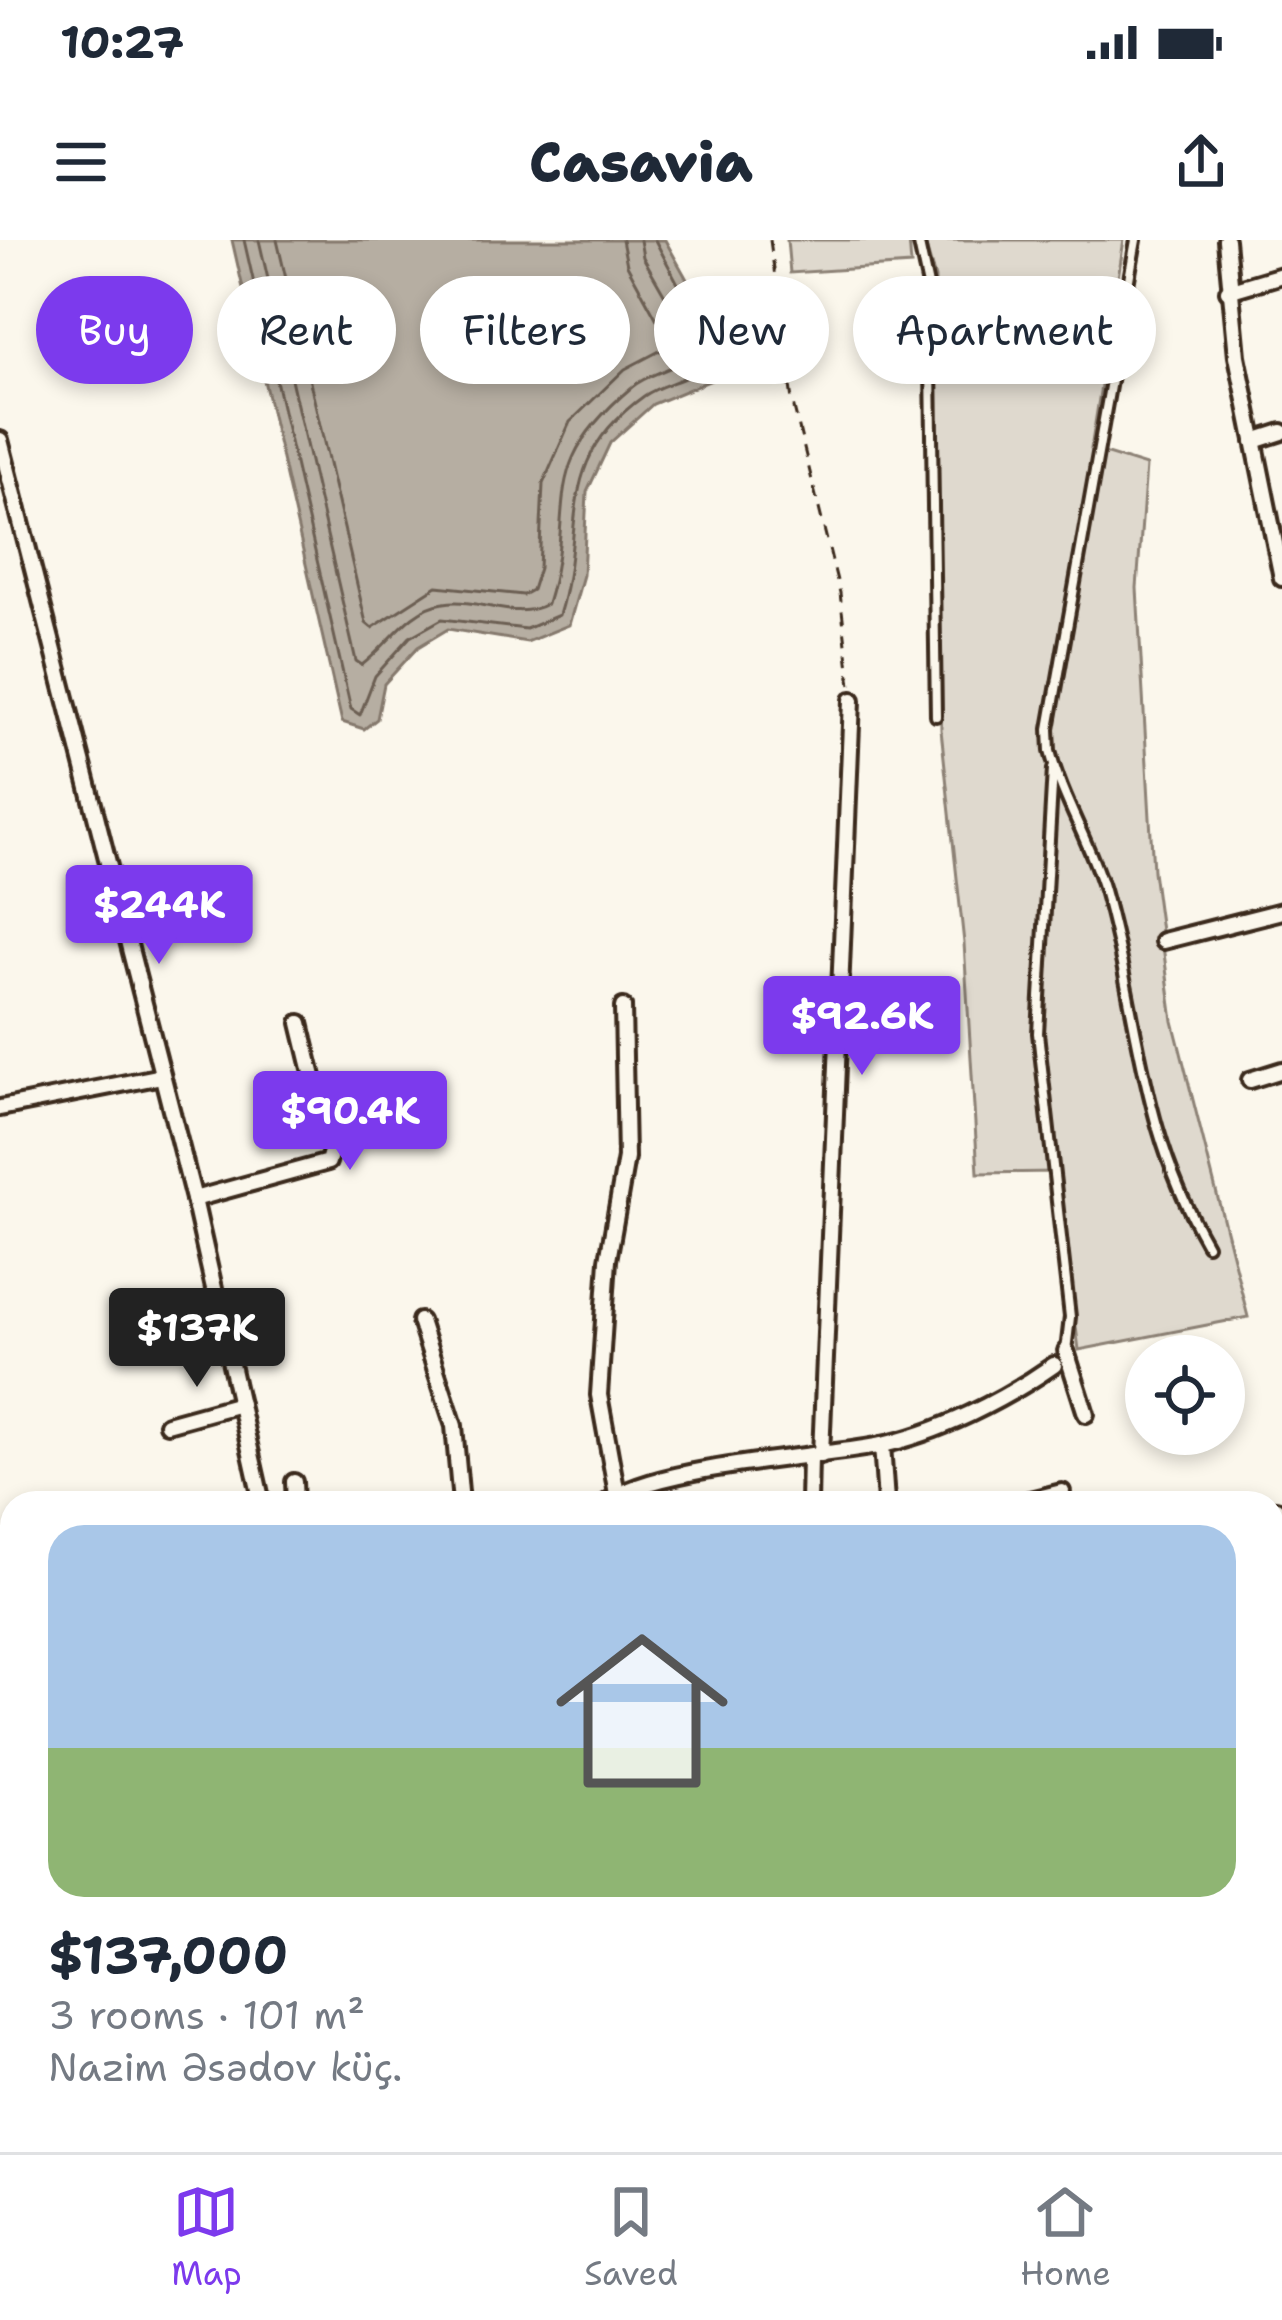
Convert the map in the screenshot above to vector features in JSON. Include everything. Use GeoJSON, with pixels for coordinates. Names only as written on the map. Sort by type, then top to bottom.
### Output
{"type":"FeatureCollection","features":[{"type":"Feature","properties":{"kind":"street"},"geometry":{"type":"LineString","coordinates":[[1226,240],[1228,292],[1282,578]]}},
{"type":"Feature","properties":{"kind":"street"},"geometry":{"type":"LineString","coordinates":[[1228,292],[1282,275]]}},
{"type":"Feature","properties":{"kind":"street"},"geometry":{"type":"LineString","coordinates":[[1254,441],[1282,432]]}},
{"type":"Feature","properties":{"kind":"street"},"geometry":{"type":"LineString","coordinates":[[0,440],[194,1199],[259,1491]]}},
{"type":"Feature","properties":{"kind":"street"},"geometry":{"type":"LineString","coordinates":[[811,1491],[852,700]]}},
{"type":"Feature","properties":{"kind":"street"},"geometry":{"type":"LineString","coordinates":[[1163,941],[1282,911]]}},
{"type":"Feature","properties":{"kind":"street"},"geometry":{"type":"LineString","coordinates":[[610,1491],[599,1394],[608,1260],[626,1159],[623,1007]]}},
{"type":"Feature","properties":{"kind":"street"},"geometry":{"type":"LineString","coordinates":[[194,1199],[328,1162],[331,1151],[300,1023]]}},
{"type":"Feature","properties":{"kind":"street"},"geometry":{"type":"LineString","coordinates":[[1250,1080],[1282,1070]]}},
{"type":"Feature","properties":{"kind":"street"},"geometry":{"type":"LineString","coordinates":[[0,1108],[162,1076]]}},
{"type":"Feature","properties":{"kind":"street"},"geometry":{"type":"LineString","coordinates":[[420,1321],[454,1426],[460,1491]]}},
{"type":"Feature","properties":{"kind":"street"},"geometry":{"type":"LineString","coordinates":[[1066,1351],[1086,1414]]}},
{"type":"Feature","properties":{"kind":"street"},"geometry":{"type":"LineString","coordinates":[[628,1491],[648,1482],[882,1445],[969,1413],[1054,1365]]}},
{"type":"Feature","properties":{"kind":"street"},"geometry":{"type":"LineString","coordinates":[[167,1424],[240,1404]]}},
{"type":"Feature","properties":{"kind":"street"},"geometry":{"type":"LineString","coordinates":[[882,1445],[885,1491]]}},
{"type":"Feature","properties":{"kind":"street"},"geometry":{"type":"LineString","coordinates":[[294,1482],[294,1491]]}},
{"type":"Feature","properties":{"kind":"lane"},"geometry":{"type":"LineString","coordinates":[[918,240],[930,295],[936,716]]}},
{"type":"Feature","properties":{"kind":"lane"},"geometry":{"type":"LineString","coordinates":[[1054,1365],[1066,1351],[1070,1317],[1038,1034],[1054,768],[1049,729],[1136,240]]}},
{"type":"Feature","properties":{"kind":"lane"},"geometry":{"type":"LineString","coordinates":[[1054,768],[1105,894],[1145,1097],[1177,1193],[1207,1245]]}},
{"type":"Feature","properties":{"kind":"path"},"geometry":{"type":"LineString","coordinates":[[770,240],[792,400],[840,593],[852,700]]}},
{"type":"Feature","properties":{"kind":"shaded area"},"geometry":{"type":"Polygon","coordinates":[[[787,240],[909,240],[911,265],[790,273],[787,240]]]}},
{"type":"Feature","properties":{"kind":"shaded area"},"geometry":{"type":"Polygon","coordinates":[[[924,240],[1124,240],[1118,276],[934,276],[924,240]]]}},
{"type":"Feature","properties":{"kind":"shaded area"},"geometry":{"type":"Polygon","coordinates":[[[936,384],[1101,384],[1091,449],[1146,466],[1137,588],[1153,871],[1173,1021],[1248,1317],[1156,1335],[1125,1335],[1125,1341],[1079,1350],[1056,1172],[978,1173],[964,943],[941,730],[936,384]]]}},
{"type":"Feature","properties":{"kind":"water"},"geometry":{"type":"Polygon","coordinates":[[[232,240],[665,240],[685,276],[654,276],[654,384],[702,384],[653,404],[610,443],[587,492],[583,575],[569,625],[527,642],[448,629],[418,647],[384,684],[377,719],[364,729],[342,722],[265,384],[396,384],[396,276],[240,276],[232,240]]]}}]}
